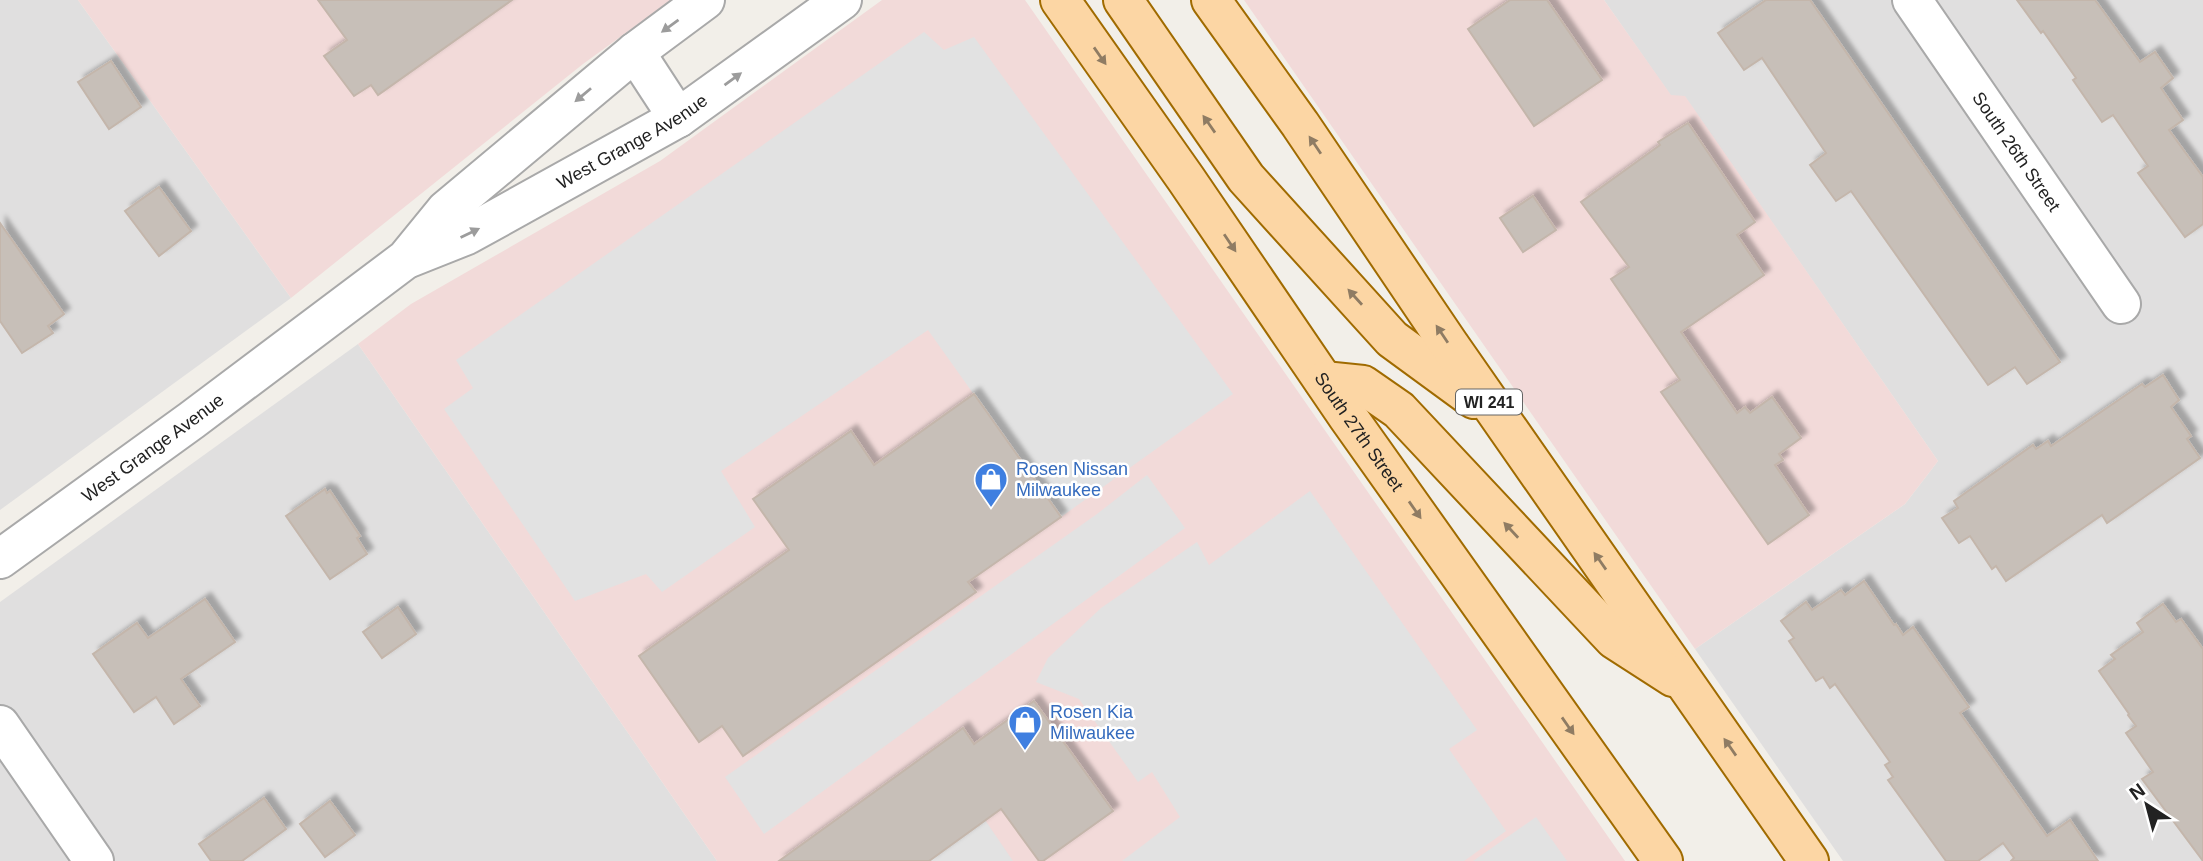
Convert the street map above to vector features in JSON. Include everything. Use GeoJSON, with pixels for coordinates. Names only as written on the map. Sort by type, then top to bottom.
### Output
{"type":"FeatureCollection","features":[{"type":"Feature","properties":{"kind":"main road","name":"South 27th Street"},"geometry":{"type":"LineString","coordinates":[[1060,0],[1324,381],[1663,861]]}},
{"type":"Feature","properties":{"kind":"main road"},"geometry":{"type":"LineString","coordinates":[[1123,0],[1246,178],[1392,338],[1501,419]]}},
{"type":"Feature","properties":{"kind":"main road","name":"WI 241"},"geometry":{"type":"LineString","coordinates":[[1211,0],[1300,124],[1501,419],[1810,861]]}},
{"type":"Feature","properties":{"kind":"main road"},"geometry":{"type":"LineString","coordinates":[[1324,381],[1363,385],[1399,410],[1614,639],[1689,688]]}},
{"type":"Feature","properties":{"kind":"street","name":"West Grange Avenue"},"geometry":{"type":"LineString","coordinates":[[0,559],[407,259],[446,210],[635,52],[705,0]]}},
{"type":"Feature","properties":{"kind":"street","name":"West Grange Avenue"},"geometry":{"type":"LineString","coordinates":[[407,259],[467,236],[678,118],[842,0]]}},
{"type":"Feature","properties":{"kind":"street","name":"South 26th Street"},"geometry":{"type":"LineString","coordinates":[[1912,0],[2121,304]]}},
{"type":"Feature","properties":{"kind":"street"},"geometry":{"type":"LineString","coordinates":[[635,52],[678,118]]}},
{"type":"Feature","properties":{"kind":"street"},"geometry":{"type":"LineString","coordinates":[[0,725],[94,861]]}},
{"type":"Feature","properties":{"kind":"shaded area"},"geometry":{"type":"Polygon","coordinates":[[[0,0],[78,0],[291,298],[0,510],[0,0]]]}},
{"type":"Feature","properties":{"kind":"shaded area"},"geometry":{"type":"Polygon","coordinates":[[[78,0],[671,0],[583,64],[291,298],[78,0]]]}},
{"type":"Feature","properties":{"kind":"shaded area"},"geometry":{"type":"Polygon","coordinates":[[[882,0],[1025,0],[1625,861],[717,861],[358,344],[411,304],[660,161],[882,0]]]}},
{"type":"Feature","properties":{"kind":"shaded area"},"geometry":{"type":"Polygon","coordinates":[[[1244,0],[1604,0],[1671,95],[1685,96],[1938,461],[1905,504],[1695,649],[1244,0]]]}},
{"type":"Feature","properties":{"kind":"shaded area"},"geometry":{"type":"Polygon","coordinates":[[[1604,0],[2203,0],[2203,861],[1843,861],[1695,649],[1905,504],[1938,461],[1685,97],[1671,96],[1604,0]]]}},
{"type":"Feature","properties":{"kind":"shaded area"},"geometry":{"type":"Polygon","coordinates":[[[924,32],[944,50],[974,37],[1233,394],[1061,517],[928,330],[721,471],[755,527],[662,592],[646,574],[575,601],[444,409],[473,388],[456,360],[924,32]]]}},
{"type":"Feature","properties":{"kind":"shaded area"},"geometry":{"type":"Polygon","coordinates":[[[358,344],[717,861],[0,861],[0,602],[358,344]]]}},
{"type":"Feature","properties":{"kind":"shaded area"},"geometry":{"type":"Polygon","coordinates":[[[1147,475],[1185,528],[764,834],[725,777],[1097,514],[1147,475]]]}},
{"type":"Feature","properties":{"kind":"shaded area"},"geometry":{"type":"Polygon","coordinates":[[[1310,491],[1477,730],[1449,749],[1506,831],[1464,861],[1122,861],[1180,817],[1152,772],[1138,782],[1079,699],[1036,682],[1048,658],[1101,608],[1197,542],[1209,565],[1310,491]]]}},
{"type":"Feature","properties":{"kind":"shaded area"},"geometry":{"type":"Polygon","coordinates":[[[1536,817],[1567,861],[1473,861],[1536,817]]]}},
{"type":"Feature","properties":{"kind":"shaded area"},"geometry":{"type":"Polygon","coordinates":[[[985,820],[1013,861],[929,861],[985,820]]]}},
{"type":"Feature","properties":{"kind":"building"},"geometry":{"type":"Polygon","coordinates":[[[318,0],[512,0],[378,95],[371,85],[354,96],[324,56],[347,40],[318,0]]]}},
{"type":"Feature","properties":{"kind":"building"},"geometry":{"type":"Polygon","coordinates":[[[1510,0],[1547,0],[1602,80],[1534,126],[1468,29],[1510,0]]]}},
{"type":"Feature","properties":{"kind":"building"},"geometry":{"type":"Polygon","coordinates":[[[1766,0],[1810,0],[2060,362],[2027,384],[2015,367],[1988,385],[1851,191],[1836,201],[1810,165],[1826,153],[1762,58],[1744,70],[1718,33],[1766,0]]]}},
{"type":"Feature","properties":{"kind":"building"},"geometry":{"type":"Polygon","coordinates":[[[2017,0],[2095,0],[2140,62],[2155,52],[2173,78],[2161,88],[2183,120],[2169,130],[2203,177],[2203,224],[2185,237],[2138,173],[2148,166],[2113,115],[2102,122],[2073,80],[2076,78],[2017,0]]]}},
{"type":"Feature","properties":{"kind":"building"},"geometry":{"type":"Polygon","coordinates":[[[111,61],[141,107],[109,129],[78,82],[111,61]]]}},
{"type":"Feature","properties":{"kind":"building"},"geometry":{"type":"Polygon","coordinates":[[[1688,123],[1755,222],[1737,235],[1764,275],[1681,332],[1737,413],[1745,407],[1750,413],[1772,397],[1801,438],[1779,454],[1783,460],[1775,465],[1809,515],[1768,544],[1661,392],[1680,380],[1611,279],[1629,267],[1581,202],[1660,145],[1658,142],[1688,123]]]}},
{"type":"Feature","properties":{"kind":"building"},"geometry":{"type":"Polygon","coordinates":[[[159,187],[191,231],[159,256],[125,211],[159,187]]]}},
{"type":"Feature","properties":{"kind":"building"},"geometry":{"type":"Polygon","coordinates":[[[1533,196],[1556,230],[1523,252],[1500,218],[1533,196]]]}},
{"type":"Feature","properties":{"kind":"building"},"geometry":{"type":"Polygon","coordinates":[[[0,223],[64,314],[48,326],[53,333],[22,353],[0,321],[0,223]]]}},
{"type":"Feature","properties":{"kind":"building"},"geometry":{"type":"Polygon","coordinates":[[[2163,375],[2179,400],[2171,407],[2191,436],[2187,439],[2200,458],[2107,523],[2102,515],[2006,581],[1996,566],[1992,569],[1970,536],[1959,543],[1942,518],[1958,508],[1954,501],[2033,445],[2036,449],[2048,441],[2051,446],[2142,384],[2145,387],[2163,375]]]}},
{"type":"Feature","properties":{"kind":"building"},"geometry":{"type":"Polygon","coordinates":[[[974,394],[1061,517],[968,582],[976,592],[743,756],[722,726],[699,742],[639,656],[789,550],[753,499],[851,431],[874,465],[974,394]]]}},
{"type":"Feature","properties":{"kind":"building"},"geometry":{"type":"Polygon","coordinates":[[[325,489],[327,493],[330,491],[360,536],[357,538],[367,554],[330,579],[286,516],[325,489]]]}},
{"type":"Feature","properties":{"kind":"building"},"geometry":{"type":"Polygon","coordinates":[[[1864,581],[1903,635],[1913,627],[1969,707],[1960,713],[2047,836],[2070,820],[2098,861],[2011,861],[2014,858],[2003,843],[1978,861],[1946,861],[1888,780],[1893,777],[1885,765],[1890,762],[1835,684],[1830,688],[1823,677],[1816,681],[1789,641],[1794,638],[1781,621],[1806,602],[1812,610],[1841,590],[1845,595],[1864,581]]]}},
{"type":"Feature","properties":{"kind":"building"},"geometry":{"type":"Polygon","coordinates":[[[205,599],[235,642],[181,679],[200,706],[174,724],[156,697],[134,712],[93,654],[137,623],[148,638],[205,599]]]}},
{"type":"Feature","properties":{"kind":"building"},"geometry":{"type":"Polygon","coordinates":[[[2163,604],[2176,622],[2181,619],[2203,649],[2203,861],[2142,779],[2153,772],[2126,733],[2136,726],[2099,671],[2115,659],[2111,655],[2143,632],[2137,623],[2163,604]]]}},
{"type":"Feature","properties":{"kind":"building"},"geometry":{"type":"Polygon","coordinates":[[[398,607],[416,634],[382,658],[363,632],[398,607]]]}},
{"type":"Feature","properties":{"kind":"building"},"geometry":{"type":"Polygon","coordinates":[[[1034,701],[1113,811],[1043,861],[1039,861],[1001,809],[929,861],[779,861],[963,728],[974,744],[1034,701]]]}},
{"type":"Feature","properties":{"kind":"building"},"geometry":{"type":"Polygon","coordinates":[[[264,798],[286,829],[242,861],[211,861],[199,844],[264,798]]]}},
{"type":"Feature","properties":{"kind":"building"},"geometry":{"type":"Polygon","coordinates":[[[330,801],[355,835],[325,857],[300,824],[330,801]]]}},
{"type":"Feature","properties":{"kind":"place","name":"Rosen Nissan Milwaukee"},"geometry":{"type":"Point","coordinates":[991,509]}},
{"type":"Feature","properties":{"kind":"place","name":"Rosen Kia Milwaukee"},"geometry":{"type":"Point","coordinates":[1025,752]}}]}
